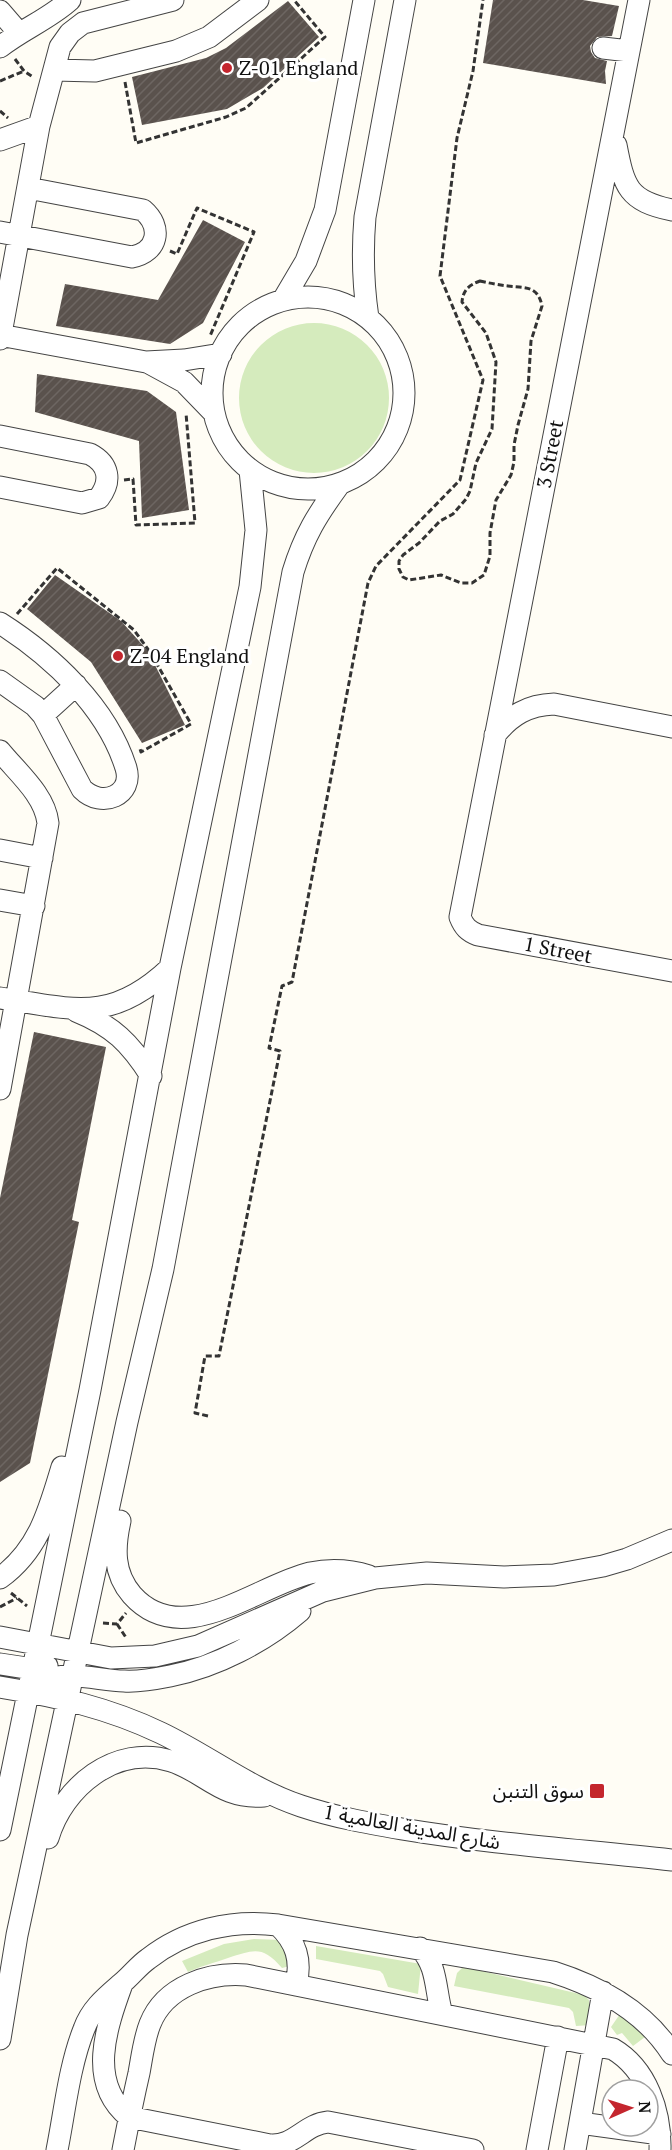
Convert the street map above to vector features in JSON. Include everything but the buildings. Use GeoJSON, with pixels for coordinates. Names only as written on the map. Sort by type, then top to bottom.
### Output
{"type":"FeatureCollection","features":[{"type":"Feature","properties":{"kind":"street"},"geometry":{"type":"LineString","coordinates":[[0,11],[7,41],[53,15],[70,0]]}},
{"type":"Feature","properties":{"kind":"street"},"geometry":{"type":"LineString","coordinates":[[173,0],[83,23],[65,40],[45,70],[39,126],[28,188],[9,235],[0,337],[146,362],[184,382],[214,413]]}},
{"type":"Feature","properties":{"kind":"street"},"geometry":{"type":"LineString","coordinates":[[45,70],[81,72],[122,65],[193,45],[224,28],[258,0]]}},
{"type":"Feature","properties":{"kind":"street"},"geometry":{"type":"LineString","coordinates":[[283,300],[306,261],[324,210],[364,0]]}},
{"type":"Feature","properties":{"kind":"street"},"geometry":{"type":"LineString","coordinates":[[368,318],[363,285],[362,251],[365,217],[405,0]]}},
{"type":"Feature","properties":{"kind":"street","name":"3 Street"},"geometry":{"type":"LineString","coordinates":[[460,908],[639,0]]}},
{"type":"Feature","properties":{"kind":"street"},"geometry":{"type":"LineString","coordinates":[[603,48],[629,51]]}},
{"type":"Feature","properties":{"kind":"street"},"geometry":{"type":"LineString","coordinates":[[0,140],[39,126]]}},
{"type":"Feature","properties":{"kind":"street"},"geometry":{"type":"LineString","coordinates":[[614,133],[622,175],[632,193],[650,205],[672,210]]}},
{"type":"Feature","properties":{"kind":"street"},"geometry":{"type":"LineString","coordinates":[[9,235],[132,257],[146,252],[153,243],[155,230],[153,222],[142,210],[28,188]]}},
{"type":"Feature","properties":{"kind":"street"},"geometry":{"type":"LineString","coordinates":[[146,362],[211,356],[242,324],[261,310],[283,300],[322,298],[346,305],[368,318],[390,344],[398,360],[402,376],[403,410],[391,442],[368,468],[339,485],[313,490],[286,487],[261,477],[250,470],[227,445],[214,413],[211,356]]}},
{"type":"Feature","properties":{"kind":"street"},"geometry":{"type":"LineString","coordinates":[[0,436],[90,454],[98,458],[108,473],[108,482],[99,498],[82,504],[0,487]]}},
{"type":"Feature","properties":{"kind":"street"},"geometry":{"type":"LineString","coordinates":[[0,1830],[90,1390],[170,968],[250,587],[256,530],[250,470]]}},
{"type":"Feature","properties":{"kind":"street"},"geometry":{"type":"LineString","coordinates":[[0,2039],[16,1935],[163,1269],[293,572],[309,529],[339,485]]}},
{"type":"Feature","properties":{"kind":"street"},"geometry":{"type":"LineString","coordinates":[[0,681],[35,706],[43,715],[82,789],[89,796],[98,800],[108,799],[123,789],[127,780],[127,770],[102,721],[76,685],[54,664],[3,625]]}},
{"type":"Feature","properties":{"kind":"street"},"geometry":{"type":"LineString","coordinates":[[43,715],[76,685]]}},
{"type":"Feature","properties":{"kind":"street"},"geometry":{"type":"LineString","coordinates":[[495,735],[510,718],[520,712],[554,704],[672,727]]}},
{"type":"Feature","properties":{"kind":"street"},"geometry":{"type":"LineString","coordinates":[[0,751],[44,807],[48,823],[34,906],[8,999],[0,1089]]}},
{"type":"Feature","properties":{"kind":"street"},"geometry":{"type":"LineString","coordinates":[[0,850],[42,858]]}},
{"type":"Feature","properties":{"kind":"street"},"geometry":{"type":"LineString","coordinates":[[0,900],[34,906]]}},
{"type":"Feature","properties":{"kind":"street","name":"1 Street"},"geometry":{"type":"LineString","coordinates":[[460,908],[463,926],[478,935],[672,971]]}},
{"type":"Feature","properties":{"kind":"street"},"geometry":{"type":"LineString","coordinates":[[8,999],[74,1010],[96,1009],[123,1001],[149,987],[170,968]]}},
{"type":"Feature","properties":{"kind":"street"},"geometry":{"type":"LineString","coordinates":[[74,1010],[99,1020],[114,1031],[141,1059],[151,1076]]}},
{"type":"Feature","properties":{"kind":"street"},"geometry":{"type":"LineString","coordinates":[[5,1585],[41,1531],[68,1447],[90,1390]]}},
{"type":"Feature","properties":{"kind":"street"},"geometry":{"type":"LineString","coordinates":[[128,1422],[127,1466],[116,1541],[116,1563],[130,1593],[146,1607],[166,1616],[187,1618],[222,1608],[309,1574],[336,1570],[375,1578]]}},
{"type":"Feature","properties":{"kind":"street"},"geometry":{"type":"LineString","coordinates":[[0,1637],[111,1658],[129,1659],[155,1656],[184,1650],[264,1618],[323,1591],[375,1578],[427,1573],[504,1577],[554,1575],[627,1559],[672,1540]]}},
{"type":"Feature","properties":{"kind":"street"},"geometry":{"type":"LineString","coordinates":[[29,1692],[41,1681],[64,1675],[127,1682],[171,1676],[205,1666],[240,1651],[275,1630],[323,1591]]}},
{"type":"Feature","properties":{"kind":"street"},"geometry":{"type":"LineString","coordinates":[[0,1664],[33,1669],[53,1664],[77,1652]]}},
{"type":"Feature","properties":{"kind":"street"},"geometry":{"type":"LineString","coordinates":[[0,1687],[29,1692]]}},
{"type":"Feature","properties":{"kind":"street","name":"شارع المدينة العالمية 1"},"geometry":{"type":"LineString","coordinates":[[29,1692],[115,1713],[162,1733],[227,1772],[274,1796],[349,1820],[526,1846],[672,1860]]}},
{"type":"Feature","properties":{"kind":"street"},"geometry":{"type":"LineString","coordinates":[[16,1935],[33,1896],[57,1814],[77,1787],[104,1768],[129,1759],[156,1758],[182,1766],[216,1787],[230,1792],[259,1797],[274,1796]]}},
{"type":"Feature","properties":{"kind":"street"},"geometry":{"type":"LineString","coordinates":[[57,2150],[73,2069],[84,2028],[99,2003],[161,1949],[192,1934],[234,1924],[278,1925],[544,1970],[571,1978],[603,1992],[640,2017],[656,2032],[672,2054]]}},
{"type":"Feature","properties":{"kind":"street"},"geometry":{"type":"LineString","coordinates":[[278,1925],[291,1938],[298,1956],[296,1985]]}},
{"type":"Feature","properties":{"kind":"street"},"geometry":{"type":"LineString","coordinates":[[420,1948],[433,1966],[442,2014]]}},
{"type":"Feature","properties":{"kind":"street"},"geometry":{"type":"LineString","coordinates":[[123,2150],[151,2023],[156,2012],[172,1995],[204,1979],[227,1974],[246,1975],[613,2049],[629,2060],[641,2077],[657,2114],[660,2142],[580,2123]]}},
{"type":"Feature","properties":{"kind":"street"},"geometry":{"type":"LineString","coordinates":[[122,1983],[110,2022],[103,2073],[114,2102],[129,2117],[214,2142],[281,2145],[291,2141],[311,2126],[328,2122],[473,2150]]}},
{"type":"Feature","properties":{"kind":"street"},"geometry":{"type":"LineString","coordinates":[[575,2150],[603,1992]]}},
{"type":"Feature","properties":{"kind":"street"},"geometry":{"type":"LineString","coordinates":[[537,2150],[558,2037]]}},
{"type":"Feature","properties":{"kind":"path"},"geometry":{"type":"LineString","coordinates":[[122,65],[136,143],[226,117],[256,100],[325,37],[294,0]]}},
{"type":"Feature","properties":{"kind":"path"},"geometry":{"type":"LineString","coordinates":[[208,1416],[195,1413],[205,1356],[219,1356],[280,1051],[269,1048],[282,986],[292,982],[368,583],[376,566],[460,480],[483,380],[440,276],[457,138],[472,70],[483,0]]}},
{"type":"Feature","properties":{"kind":"path"},"geometry":{"type":"LineString","coordinates":[[7,41],[24,71],[35,78],[45,70]]}},
{"type":"Feature","properties":{"kind":"path"},"geometry":{"type":"LineString","coordinates":[[0,81],[24,71]]}},
{"type":"Feature","properties":{"kind":"path"},"geometry":{"type":"LineString","coordinates":[[0,111],[11,120]]}},
{"type":"Feature","properties":{"kind":"path"},"geometry":{"type":"LineString","coordinates":[[153,243],[177,254],[197,208],[254,232],[211,356]]}},
{"type":"Feature","properties":{"kind":"path"},"geometry":{"type":"LineString","coordinates":[[480,281],[532,289],[541,300],[540,317],[531,341],[528,389],[516,438],[511,475],[496,500],[490,533],[490,556],[484,575],[472,583],[461,583],[441,574],[410,580],[403,577],[399,569],[399,561],[403,555],[419,543],[440,520],[453,513],[466,499],[476,463],[492,429],[496,362],[486,333],[462,302],[463,294],[470,285],[480,281]]}},
{"type":"Feature","properties":{"kind":"path"},"geometry":{"type":"LineString","coordinates":[[108,482],[133,479],[136,525],[195,523],[184,382]]}},
{"type":"Feature","properties":{"kind":"path"},"geometry":{"type":"LineString","coordinates":[[3,625],[57,568],[134,630],[150,652],[190,724],[141,752],[134,739],[117,749]]}},
{"type":"Feature","properties":{"kind":"path"},"geometry":{"type":"LineString","coordinates":[[5,1585],[33,1611]]}},
{"type":"Feature","properties":{"kind":"path"},"geometry":{"type":"LineString","coordinates":[[0,1607],[17,1598]]}},
{"type":"Feature","properties":{"kind":"path"},"geometry":{"type":"LineString","coordinates":[[117,1624],[126,1613]]}},
{"type":"Feature","properties":{"kind":"path"},"geometry":{"type":"LineString","coordinates":[[94,1622],[117,1624]]}},
{"type":"Feature","properties":{"kind":"path"},"geometry":{"type":"LineString","coordinates":[[117,1624],[127,1639]]}},
{"type":"Feature","properties":{"kind":"green space"},"geometry":{"type":"Polygon","coordinates":[[[314,323],[343,328],[356,335],[367,345],[377,356],[384,369],[389,398],[384,427],[377,440],[367,451],[356,461],[343,468],[314,473],[285,468],[272,461],[261,451],[251,440],[244,427],[239,398],[244,369],[251,356],[261,345],[272,335],[285,328],[314,323]]]}},
{"type":"Feature","properties":{"kind":"green space"},"geometry":{"type":"Polygon","coordinates":[[[254,1939],[282,1940],[290,1966],[282,1968],[269,1956],[257,1951],[237,1955],[188,1972],[182,1961],[224,1944],[254,1939]]]}},
{"type":"Feature","properties":{"kind":"green space"},"geometry":{"type":"Polygon","coordinates":[[[316,1946],[421,1964],[418,1994],[388,1987],[380,1971],[316,1959],[316,1946]]]}},
{"type":"Feature","properties":{"kind":"green space"},"geometry":{"type":"Polygon","coordinates":[[[462,1968],[584,1995],[589,2000],[591,2025],[576,2026],[573,2012],[569,2008],[454,1986],[457,1973],[462,1968]]]}},
{"type":"Feature","properties":{"kind":"green space"},"geometry":{"type":"Polygon","coordinates":[[[620,2014],[645,2037],[633,2046],[622,2033],[617,2035],[611,2027],[620,2014]]]}},
{"type":"Feature","properties":{"kind":"place","name":"Z-01 England"},"geometry":{"type":"Point","coordinates":[227,68]}},
{"type":"Feature","properties":{"kind":"place","name":"Z-04 England"},"geometry":{"type":"Point","coordinates":[118,656]}},
{"type":"Feature","properties":{"kind":"place","name":"سوق التنبن"},"geometry":{"type":"Point","coordinates":[597,1791]}}]}
